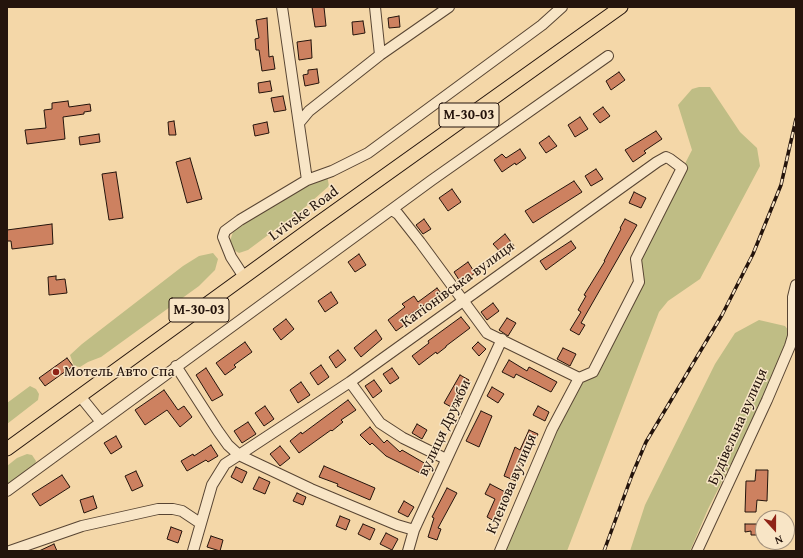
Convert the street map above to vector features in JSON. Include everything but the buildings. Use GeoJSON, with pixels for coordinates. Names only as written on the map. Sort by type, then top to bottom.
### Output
{"type":"FeatureCollection","features":[{"type":"Feature","properties":{"kind":"main road","name":"Lvivske Road"},"geometry":{"type":"LineString","coordinates":[[7,449],[621,7]]}},
{"type":"Feature","properties":{"kind":"street"},"geometry":{"type":"LineString","coordinates":[[282,7],[307,180]]}},
{"type":"Feature","properties":{"kind":"street"},"geometry":{"type":"LineString","coordinates":[[375,7],[380,55]]}},
{"type":"Feature","properties":{"kind":"street"},"geometry":{"type":"LineString","coordinates":[[299,123],[309,111],[380,55],[449,7]]}},
{"type":"Feature","properties":{"kind":"street"},"geometry":{"type":"LineString","coordinates":[[244,277],[231,257],[224,237],[225,231],[240,220],[307,180],[368,153],[542,25],[562,7]]}},
{"type":"Feature","properties":{"kind":"street"},"geometry":{"type":"LineString","coordinates":[[7,491],[176,366],[549,96],[608,56]]}},
{"type":"Feature","properties":{"kind":"street","name":"Катіонівська вулиця"},"geometry":{"type":"LineString","coordinates":[[193,551],[207,498],[218,473],[225,464],[276,432],[350,382],[463,300],[666,157],[682,168],[636,259],[639,282],[593,372],[579,378]]}},
{"type":"Feature","properties":{"kind":"street"},"geometry":{"type":"LineString","coordinates":[[392,210],[398,214],[407,225],[487,333],[502,339],[579,378]]}},
{"type":"Feature","properties":{"kind":"street","name":"Будівельна вулиця"},"geometry":{"type":"LineString","coordinates":[[697,551],[767,400],[790,346],[793,336],[793,297],[796,285]]}},
{"type":"Feature","properties":{"kind":"street","name":"вулиця Дружби"},"geometry":{"type":"LineString","coordinates":[[408,551],[405,527],[446,459],[502,339]]}},
{"type":"Feature","properties":{"kind":"street"},"geometry":{"type":"LineString","coordinates":[[176,366],[218,431],[228,445],[239,456],[276,474],[405,527]]}},
{"type":"Feature","properties":{"kind":"street","name":"Кленова вулиця"},"geometry":{"type":"LineString","coordinates":[[500,551],[552,429],[579,378]]}},
{"type":"Feature","properties":{"kind":"street"},"geometry":{"type":"LineString","coordinates":[[350,382],[380,423],[403,438],[446,459]]}},
{"type":"Feature","properties":{"kind":"street"},"geometry":{"type":"LineString","coordinates":[[80,396],[101,422]]}},
{"type":"Feature","properties":{"kind":"street"},"geometry":{"type":"LineString","coordinates":[[10,551],[82,526],[158,509],[173,509],[182,511],[200,523]]}},
{"type":"Feature","properties":{"kind":"shaded area"},"geometry":{"type":"Polygon","coordinates":[[[699,87],[710,87],[740,132],[757,148],[760,166],[700,279],[668,301],[659,312],[567,551],[500,551],[579,378],[593,372],[639,282],[636,259],[692,150],[678,105],[692,89],[699,87]]]}},
{"type":"Feature","properties":{"kind":"shaded area"},"geometry":{"type":"Polygon","coordinates":[[[327,175],[329,186],[303,209],[248,250],[239,253],[232,249],[230,241],[233,232],[289,193],[327,175]]]}},
{"type":"Feature","properties":{"kind":"shaded area"},"geometry":{"type":"Polygon","coordinates":[[[213,253],[218,259],[215,270],[199,286],[101,357],[80,367],[74,366],[70,355],[82,344],[183,266],[199,256],[213,253]]]}},
{"type":"Feature","properties":{"kind":"shaded area"},"geometry":{"type":"Polygon","coordinates":[[[759,320],[785,326],[789,331],[789,339],[767,393],[708,509],[690,551],[630,551],[645,505],[715,364],[735,333],[759,320]]]}},
{"type":"Feature","properties":{"kind":"shaded area"},"geometry":{"type":"Polygon","coordinates":[[[30,386],[36,389],[39,394],[38,400],[7,424],[7,403],[30,386]]]}},
{"type":"Feature","properties":{"kind":"shaded area"},"geometry":{"type":"Polygon","coordinates":[[[27,454],[32,455],[36,461],[34,468],[7,486],[7,466],[17,458],[27,454]]]}},
{"type":"Feature","properties":{"kind":"railway"},"geometry":{"type":"LineString","coordinates":[[604,551],[646,442],[722,315],[753,254],[781,185],[796,119]]}},
{"type":"Feature","properties":{"kind":"place","name":"Мотель Авто Спа"},"geometry":{"type":"Point","coordinates":[56,372]}}]}
